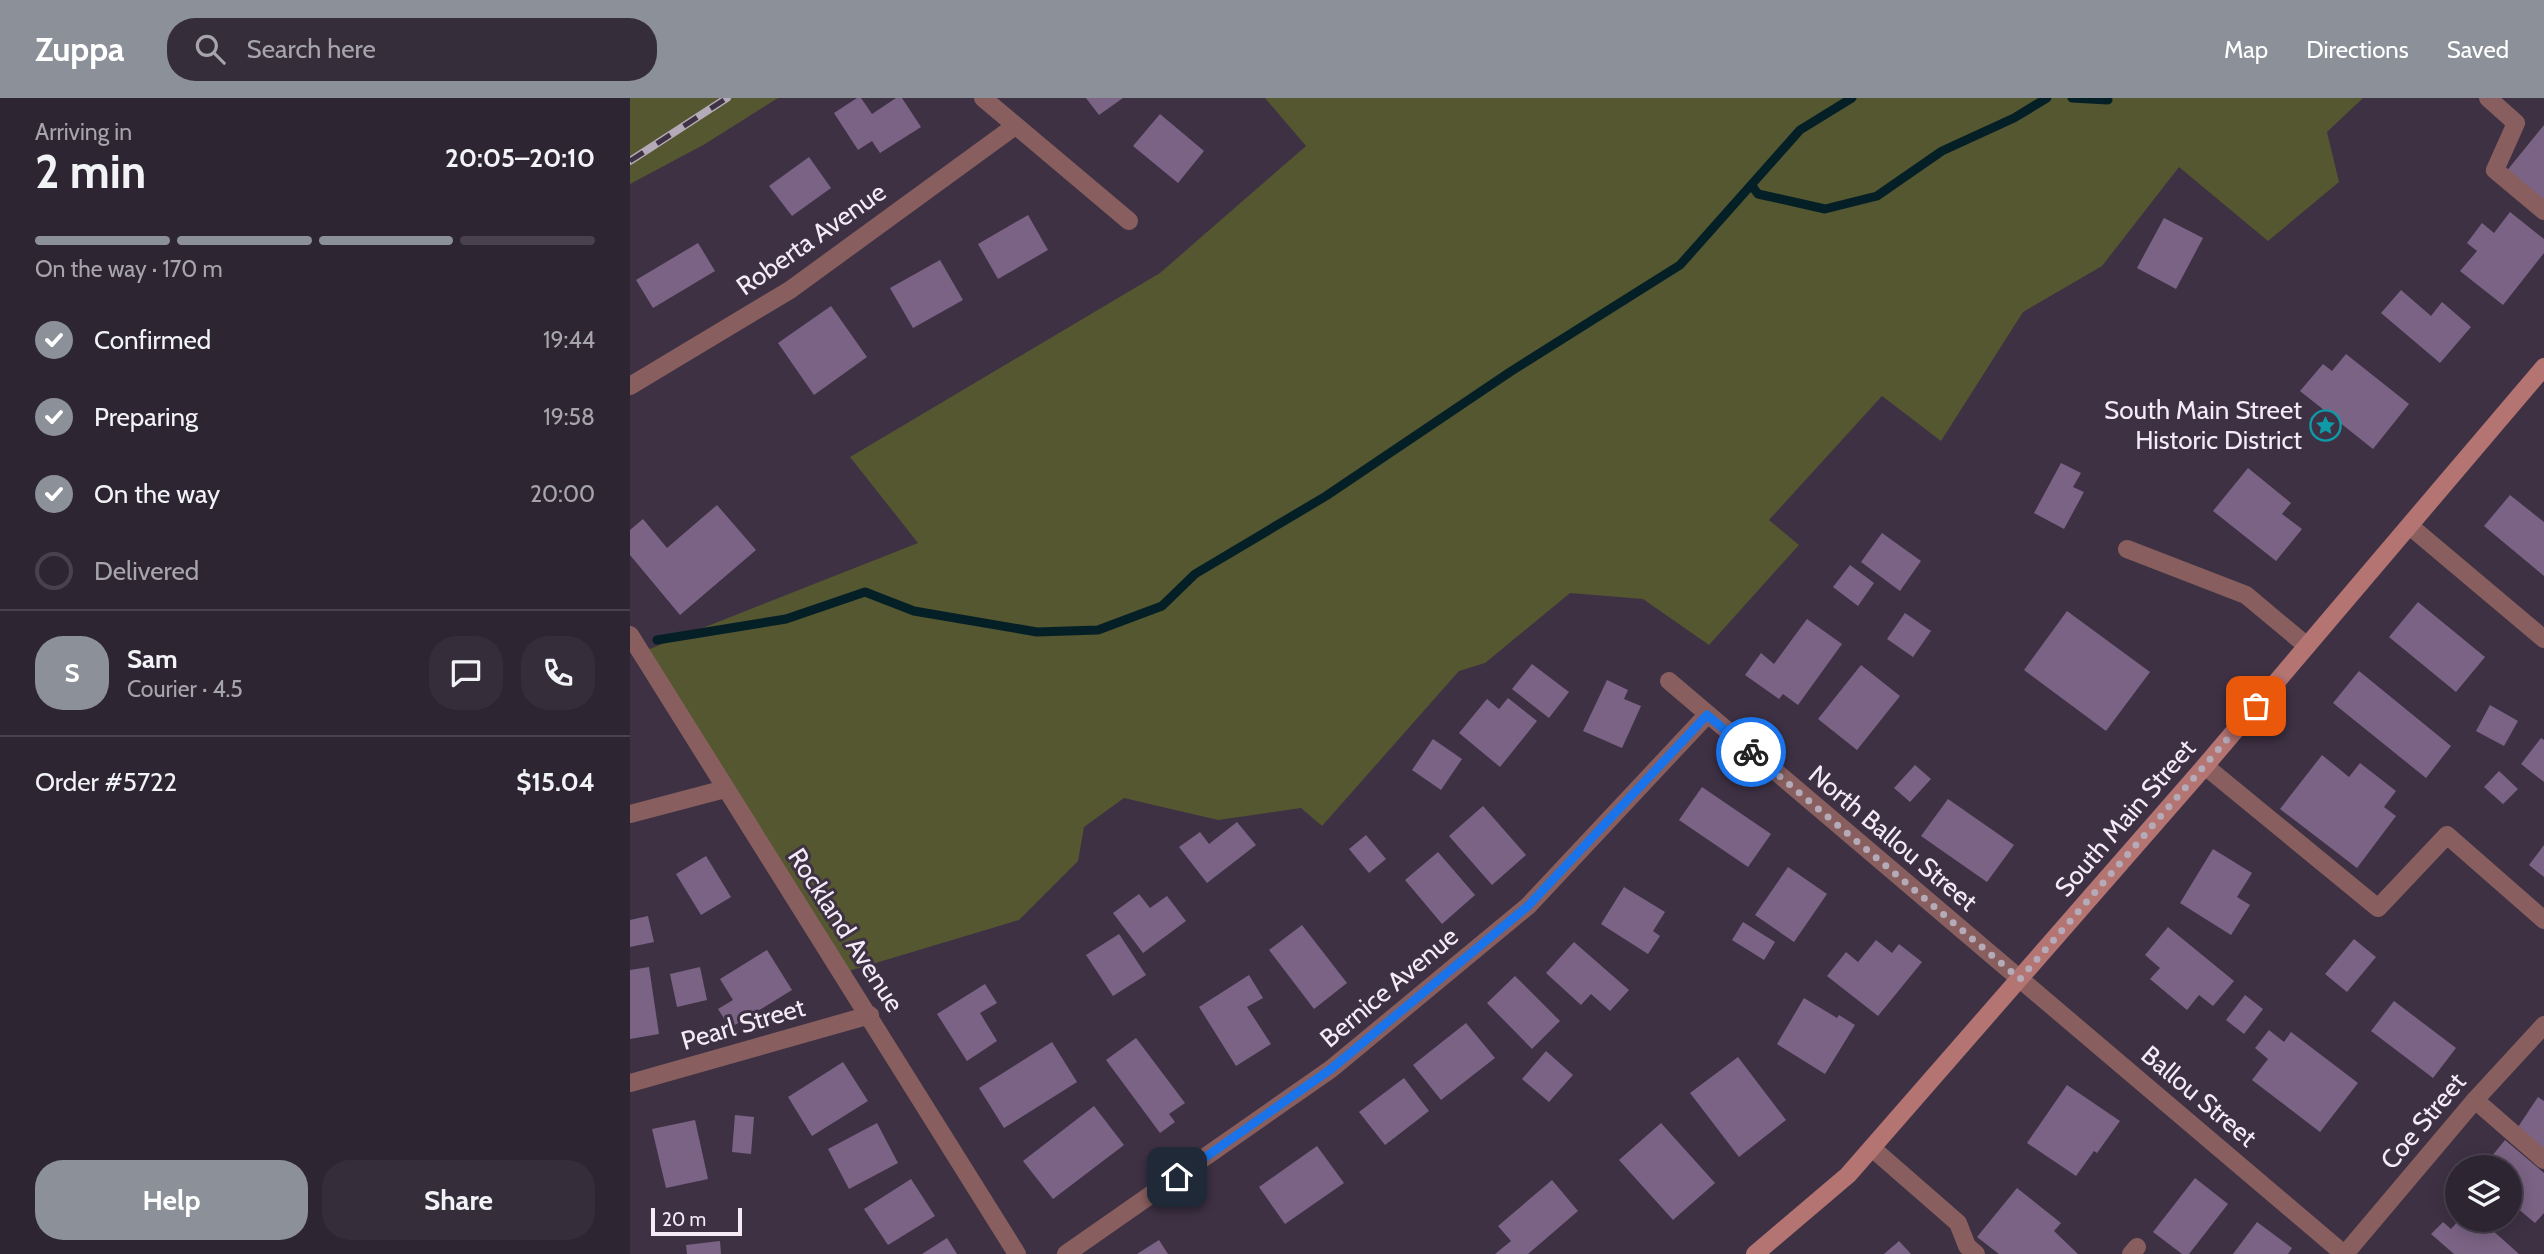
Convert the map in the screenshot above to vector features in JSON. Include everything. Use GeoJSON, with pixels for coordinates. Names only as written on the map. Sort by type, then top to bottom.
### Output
{"type":"FeatureCollection","features":[{"type":"Feature","properties":{"kind":"main road","name":"South Main Street"},"geometry":{"type":"LineString","coordinates":[[1755,1254],[1848,1175],[2205,766],[2544,367]]}},
{"type":"Feature","properties":{"kind":"street"},"geometry":{"type":"LineString","coordinates":[[983,98],[1129,221]]}},
{"type":"Feature","properties":{"kind":"street"},"geometry":{"type":"LineString","coordinates":[[2488,98],[2516,123],[2495,170],[2544,211]]}},
{"type":"Feature","properties":{"kind":"street","name":"Roberta Avenue"},"geometry":{"type":"LineString","coordinates":[[630,386],[790,290],[1015,126]]}},
{"type":"Feature","properties":{"kind":"street"},"geometry":{"type":"LineString","coordinates":[[2410,527],[2544,639]]}},
{"type":"Feature","properties":{"kind":"street"},"geometry":{"type":"LineString","coordinates":[[2127,549],[2246,596],[2307,646]]}},
{"type":"Feature","properties":{"kind":"street","name":"Rockland Avenue"},"geometry":{"type":"LineString","coordinates":[[630,635],[1017,1254]]}},
{"type":"Feature","properties":{"kind":"street","name":"North Ballou Street"},"geometry":{"type":"LineString","coordinates":[[1669,681],[2020,979]]}},
{"type":"Feature","properties":{"kind":"street","name":"Bernice Avenue"},"geometry":{"type":"LineString","coordinates":[[1066,1254],[1331,1069],[1528,906],[1707,715]]}},
{"type":"Feature","properties":{"kind":"street"},"geometry":{"type":"LineString","coordinates":[[2205,766],[2378,908],[2447,835],[2544,920]]}},
{"type":"Feature","properties":{"kind":"street"},"geometry":{"type":"LineString","coordinates":[[630,814],[725,789]]}},
{"type":"Feature","properties":{"kind":"street","name":"Ballou Street"},"geometry":{"type":"LineString","coordinates":[[2020,979],[2345,1254]]}},
{"type":"Feature","properties":{"kind":"street","name":"Pearl Street"},"geometry":{"type":"LineString","coordinates":[[630,1083],[870,1015]]}},
{"type":"Feature","properties":{"kind":"street","name":"Coe Street"},"geometry":{"type":"LineString","coordinates":[[2345,1254],[2475,1100],[2544,1025]]}},
{"type":"Feature","properties":{"kind":"street"},"geometry":{"type":"LineString","coordinates":[[2475,1100],[2544,1160]]}},
{"type":"Feature","properties":{"kind":"street"},"geometry":{"type":"LineString","coordinates":[[1872,1148],[1958,1223],[1967,1246],[1976,1254]]}},
{"type":"Feature","properties":{"kind":"green space"},"geometry":{"type":"Polygon","coordinates":[[[630,98],[778,98],[705,144],[630,184],[630,98]]]}},
{"type":"Feature","properties":{"kind":"green space"},"geometry":{"type":"Polygon","coordinates":[[[1265,98],[2363,98],[2327,132],[2339,182],[2268,241],[2179,167],[2102,266],[2023,312],[1941,441],[1882,396],[1769,520],[1799,545],[1709,645],[1643,599],[1570,593],[1485,663],[1459,671],[1322,826],[1301,808],[1218,820],[1124,798],[1084,827],[1078,861],[1019,920],[849,971],[647,650],[918,543],[850,457],[1160,273],[1306,146],[1265,98]]]}},
{"type":"Feature","properties":{"kind":"building"},"geometry":{"type":"Polygon","coordinates":[[[861,98],[872,114],[896,98],[902,98],[921,127],[880,153],[872,141],[858,150],[834,113],[861,98]]]}},
{"type":"Feature","properties":{"kind":"building"},"geometry":{"type":"Polygon","coordinates":[[[1086,98],[1123,98],[1099,115],[1086,98]]]}},
{"type":"Feature","properties":{"kind":"building"},"geometry":{"type":"Polygon","coordinates":[[[1160,114],[1204,151],[1178,183],[1133,146],[1160,114]]]}},
{"type":"Feature","properties":{"kind":"building"},"geometry":{"type":"Polygon","coordinates":[[[2544,125],[2544,204],[2505,173],[2544,125]]]}},
{"type":"Feature","properties":{"kind":"building"},"geometry":{"type":"Polygon","coordinates":[[[809,157],[831,188],[792,216],[769,186],[809,157]]]}},
{"type":"Feature","properties":{"kind":"building"},"geometry":{"type":"Polygon","coordinates":[[[2510,212],[2544,239],[2544,253],[2503,305],[2460,271],[2477,251],[2467,243],[2482,223],[2494,233],[2510,212]]]}},
{"type":"Feature","properties":{"kind":"building"},"geometry":{"type":"Polygon","coordinates":[[[1028,215],[1048,250],[998,279],[978,244],[1028,215]]]}},
{"type":"Feature","properties":{"kind":"building"},"geometry":{"type":"Polygon","coordinates":[[[2164,218],[2203,238],[2176,289],[2137,268],[2164,218]]]}},
{"type":"Feature","properties":{"kind":"building"},"geometry":{"type":"Polygon","coordinates":[[[698,243],[715,271],[653,308],[636,280],[698,243]]]}},
{"type":"Feature","properties":{"kind":"building"},"geometry":{"type":"Polygon","coordinates":[[[940,260],[963,300],[913,328],[890,288],[940,260]]]}},
{"type":"Feature","properties":{"kind":"building"},"geometry":{"type":"Polygon","coordinates":[[[2401,290],[2431,316],[2442,302],[2471,327],[2440,363],[2381,313],[2401,290]]]}},
{"type":"Feature","properties":{"kind":"building"},"geometry":{"type":"Polygon","coordinates":[[[831,306],[867,357],[814,395],[778,343],[831,306]]]}},
{"type":"Feature","properties":{"kind":"building"},"geometry":{"type":"Polygon","coordinates":[[[2346,354],[2409,404],[2373,449],[2300,391],[2323,364],[2332,371],[2346,354]]]}},
{"type":"Feature","properties":{"kind":"building"},"geometry":{"type":"Polygon","coordinates":[[[2061,463],[2081,473],[2073,487],[2084,492],[2064,529],[2034,513],[2061,463]]]}},
{"type":"Feature","properties":{"kind":"building"},"geometry":{"type":"Polygon","coordinates":[[[2248,468],[2291,503],[2282,514],[2302,529],[2276,561],[2213,511],[2248,468]]]}},
{"type":"Feature","properties":{"kind":"building"},"geometry":{"type":"Polygon","coordinates":[[[2510,495],[2544,522],[2544,576],[2484,526],[2510,495]]]}},
{"type":"Feature","properties":{"kind":"building"},"geometry":{"type":"Polygon","coordinates":[[[717,505],[756,550],[680,615],[630,555],[630,530],[643,519],[667,548],[717,505]]]}},
{"type":"Feature","properties":{"kind":"building"},"geometry":{"type":"Polygon","coordinates":[[[1882,533],[1921,561],[1900,591],[1861,562],[1882,533]]]}},
{"type":"Feature","properties":{"kind":"building"},"geometry":{"type":"Polygon","coordinates":[[[1850,565],[1874,583],[1858,606],[1833,587],[1850,565]]]}},
{"type":"Feature","properties":{"kind":"building"},"geometry":{"type":"Polygon","coordinates":[[[2418,602],[2485,657],[2456,692],[2389,637],[2418,602]]]}},
{"type":"Feature","properties":{"kind":"building"},"geometry":{"type":"Polygon","coordinates":[[[2067,611],[2150,672],[2106,731],[2024,670],[2067,611]]]}},
{"type":"Feature","properties":{"kind":"building"},"geometry":{"type":"Polygon","coordinates":[[[1905,613],[1931,631],[1913,657],[1887,639],[1905,613]]]}},
{"type":"Feature","properties":{"kind":"building"},"geometry":{"type":"Polygon","coordinates":[[[1807,619],[1842,644],[1798,705],[1783,694],[1779,699],[1745,675],[1761,653],[1774,664],[1807,619]]]}},
{"type":"Feature","properties":{"kind":"building"},"geometry":{"type":"Polygon","coordinates":[[[1532,664],[1569,692],[1549,718],[1512,689],[1532,664]]]}},
{"type":"Feature","properties":{"kind":"building"},"geometry":{"type":"Polygon","coordinates":[[[1861,665],[1900,696],[1857,750],[1818,719],[1861,665]]]}},
{"type":"Feature","properties":{"kind":"building"},"geometry":{"type":"Polygon","coordinates":[[[2359,671],[2451,746],[2426,778],[2333,703],[2359,671]]]}},
{"type":"Feature","properties":{"kind":"building"},"geometry":{"type":"Polygon","coordinates":[[[1607,680],[1628,690],[1624,699],[1641,706],[1622,748],[1583,731],[1607,680]]]}},
{"type":"Feature","properties":{"kind":"building"},"geometry":{"type":"Polygon","coordinates":[[[1508,698],[1537,721],[1500,767],[1459,733],[1487,699],[1499,709],[1508,698]]]}},
{"type":"Feature","properties":{"kind":"building"},"geometry":{"type":"Polygon","coordinates":[[[2490,705],[2518,721],[2504,746],[2476,731],[2490,705]]]}},
{"type":"Feature","properties":{"kind":"building"},"geometry":{"type":"Polygon","coordinates":[[[2541,738],[2544,740],[2544,782],[2521,764],[2541,738]]]}},
{"type":"Feature","properties":{"kind":"building"},"geometry":{"type":"Polygon","coordinates":[[[1433,739],[1462,759],[1441,790],[1412,770],[1433,739]]]}},
{"type":"Feature","properties":{"kind":"building"},"geometry":{"type":"Polygon","coordinates":[[[2322,755],[2349,777],[2360,763],[2396,791],[2384,807],[2396,816],[2357,868],[2280,809],[2322,755]]]}},
{"type":"Feature","properties":{"kind":"building"},"geometry":{"type":"Polygon","coordinates":[[[1915,765],[1931,779],[1910,802],[1894,788],[1915,765]]]}},
{"type":"Feature","properties":{"kind":"building"},"geometry":{"type":"Polygon","coordinates":[[[2499,771],[2518,789],[2503,804],[2484,787],[2499,771]]]}},
{"type":"Feature","properties":{"kind":"building"},"geometry":{"type":"Polygon","coordinates":[[[1702,787],[1771,834],[1748,867],[1679,820],[1702,787]]]}},
{"type":"Feature","properties":{"kind":"building"},"geometry":{"type":"Polygon","coordinates":[[[1948,799],[2014,845],[1987,882],[1921,836],[1948,799]]]}},
{"type":"Feature","properties":{"kind":"building"},"geometry":{"type":"Polygon","coordinates":[[[1483,806],[1526,855],[1492,885],[1449,836],[1483,806]]]}},
{"type":"Feature","properties":{"kind":"building"},"geometry":{"type":"Polygon","coordinates":[[[1237,822],[1256,845],[1207,883],[1179,847],[1200,832],[1209,844],[1237,822]]]}},
{"type":"Feature","properties":{"kind":"building"},"geometry":{"type":"Polygon","coordinates":[[[1366,835],[1386,859],[1369,873],[1349,849],[1366,835]]]}},
{"type":"Feature","properties":{"kind":"building"},"geometry":{"type":"Polygon","coordinates":[[[2544,845],[2544,877],[2529,865],[2544,845]]]}},
{"type":"Feature","properties":{"kind":"building"},"geometry":{"type":"Polygon","coordinates":[[[2213,849],[2252,873],[2237,897],[2250,905],[2231,935],[2180,903],[2213,849]]]}},
{"type":"Feature","properties":{"kind":"building"},"geometry":{"type":"Polygon","coordinates":[[[1438,852],[1475,895],[1442,924],[1405,880],[1438,852]]]}},
{"type":"Feature","properties":{"kind":"building"},"geometry":{"type":"Polygon","coordinates":[[[706,856],[731,897],[701,915],[676,874],[706,856]]]}},
{"type":"Feature","properties":{"kind":"building"},"geometry":{"type":"Polygon","coordinates":[[[1788,867],[1827,894],[1794,942],[1755,915],[1788,867]]]}},
{"type":"Feature","properties":{"kind":"building"},"geometry":{"type":"Polygon","coordinates":[[[1624,887],[1665,912],[1653,931],[1660,936],[1648,954],[1601,924],[1624,887]]]}},
{"type":"Feature","properties":{"kind":"building"},"geometry":{"type":"Polygon","coordinates":[[[1139,894],[1150,908],[1167,896],[1186,921],[1143,953],[1113,913],[1139,894]]]}},
{"type":"Feature","properties":{"kind":"building"},"geometry":{"type":"Polygon","coordinates":[[[648,916],[654,942],[630,947],[630,920],[648,916]]]}},
{"type":"Feature","properties":{"kind":"building"},"geometry":{"type":"Polygon","coordinates":[[[1743,922],[1775,942],[1764,960],[1732,940],[1743,922]]]}},
{"type":"Feature","properties":{"kind":"building"},"geometry":{"type":"Polygon","coordinates":[[[1302,925],[1347,983],[1314,1009],[1269,950],[1302,925]]]}},
{"type":"Feature","properties":{"kind":"building"},"geometry":{"type":"Polygon","coordinates":[[[2168,927],[2234,981],[2213,1006],[2199,995],[2187,1010],[2150,979],[2160,968],[2145,955],[2168,927]]]}},
{"type":"Feature","properties":{"kind":"building"},"geometry":{"type":"Polygon","coordinates":[[[1119,934],[1146,975],[1113,996],[1086,955],[1119,934]]]}},
{"type":"Feature","properties":{"kind":"building"},"geometry":{"type":"Polygon","coordinates":[[[2354,939],[2376,957],[2347,992],[2325,974],[2354,939]]]}},
{"type":"Feature","properties":{"kind":"building"},"geometry":{"type":"Polygon","coordinates":[[[1876,940],[1892,953],[1899,944],[1922,962],[1878,1016],[1827,976],[1846,952],[1858,962],[1876,940]]]}},
{"type":"Feature","properties":{"kind":"building"},"geometry":{"type":"Polygon","coordinates":[[[1574,942],[1629,990],[1610,1011],[1591,994],[1581,1005],[1546,973],[1574,942]]]}},
{"type":"Feature","properties":{"kind":"building"},"geometry":{"type":"Polygon","coordinates":[[[767,950],[792,990],[730,1028],[718,1009],[733,1000],[720,979],[767,950]]]}},
{"type":"Feature","properties":{"kind":"building"},"geometry":{"type":"Polygon","coordinates":[[[649,967],[659,1034],[630,1039],[630,970],[649,967]]]}},
{"type":"Feature","properties":{"kind":"building"},"geometry":{"type":"Polygon","coordinates":[[[700,967],[707,1000],[677,1007],[670,974],[700,967]]]}},
{"type":"Feature","properties":{"kind":"building"},"geometry":{"type":"Polygon","coordinates":[[[1249,975],[1263,998],[1247,1007],[1271,1044],[1236,1066],[1199,1007],[1249,975]]]}},
{"type":"Feature","properties":{"kind":"building"},"geometry":{"type":"Polygon","coordinates":[[[1515,976],[1560,1021],[1532,1049],[1487,1003],[1515,976]]]}},
{"type":"Feature","properties":{"kind":"building"},"geometry":{"type":"Polygon","coordinates":[[[985,984],[997,1003],[980,1013],[997,1041],[967,1061],[937,1014],[985,984]]]}},
{"type":"Feature","properties":{"kind":"building"},"geometry":{"type":"Polygon","coordinates":[[[2245,995],[2263,1009],[2244,1034],[2226,1020],[2245,995]]]}},
{"type":"Feature","properties":{"kind":"building"},"geometry":{"type":"Polygon","coordinates":[[[1804,998],[1837,1018],[1839,1015],[1855,1025],[1825,1074],[1777,1044],[1804,998]]]}},
{"type":"Feature","properties":{"kind":"building"},"geometry":{"type":"Polygon","coordinates":[[[2394,1001],[2456,1048],[2433,1078],[2371,1031],[2394,1001]]]}},
{"type":"Feature","properties":{"kind":"building"},"geometry":{"type":"Polygon","coordinates":[[[1466,1023],[1495,1058],[1441,1100],[1413,1065],[1466,1023]]]}},
{"type":"Feature","properties":{"kind":"building"},"geometry":{"type":"Polygon","coordinates":[[[2269,1030],[2284,1042],[2291,1032],[2358,1083],[2320,1132],[2252,1080],[2268,1059],[2255,1048],[2269,1030]]]}},
{"type":"Feature","properties":{"kind":"building"},"geometry":{"type":"Polygon","coordinates":[[[1136,1038],[1185,1103],[1169,1114],[1175,1122],[1160,1133],[1106,1060],[1136,1038]]]}},
{"type":"Feature","properties":{"kind":"building"},"geometry":{"type":"Polygon","coordinates":[[[1052,1042],[1077,1082],[1004,1128],[979,1088],[1052,1042]]]}},
{"type":"Feature","properties":{"kind":"building"},"geometry":{"type":"Polygon","coordinates":[[[1546,1051],[1573,1075],[1549,1102],[1522,1079],[1546,1051]]]}},
{"type":"Feature","properties":{"kind":"building"},"geometry":{"type":"Polygon","coordinates":[[[1738,1057],[1786,1120],[1739,1157],[1690,1093],[1738,1057]]]}},
{"type":"Feature","properties":{"kind":"building"},"geometry":{"type":"Polygon","coordinates":[[[843,1062],[868,1101],[812,1136],[788,1097],[843,1062]]]}},
{"type":"Feature","properties":{"kind":"building"},"geometry":{"type":"Polygon","coordinates":[[[1404,1078],[1429,1111],[1385,1145],[1359,1112],[1404,1078]]]}},
{"type":"Feature","properties":{"kind":"building"},"geometry":{"type":"Polygon","coordinates":[[[2067,1085],[2120,1121],[2076,1176],[2027,1143],[2067,1085]]]}},
{"type":"Feature","properties":{"kind":"building"},"geometry":{"type":"Polygon","coordinates":[[[2538,1097],[2544,1101],[2544,1149],[2516,1130],[2538,1097]]]}},
{"type":"Feature","properties":{"kind":"building"},"geometry":{"type":"Polygon","coordinates":[[[1094,1106],[1124,1145],[1053,1199],[1023,1161],[1094,1106]]]}},
{"type":"Feature","properties":{"kind":"building"},"geometry":{"type":"Polygon","coordinates":[[[735,1115],[754,1117],[751,1154],[732,1152],[735,1115]]]}},
{"type":"Feature","properties":{"kind":"building"},"geometry":{"type":"Polygon","coordinates":[[[695,1120],[708,1179],[666,1188],[652,1129],[695,1120]]]}},
{"type":"Feature","properties":{"kind":"building"},"geometry":{"type":"Polygon","coordinates":[[[877,1123],[898,1163],[849,1189],[828,1149],[877,1123]]]}},
{"type":"Feature","properties":{"kind":"building"},"geometry":{"type":"Polygon","coordinates":[[[1661,1123],[1715,1183],[1673,1220],[1619,1160],[1661,1123]]]}},
{"type":"Feature","properties":{"kind":"building"},"geometry":{"type":"Polygon","coordinates":[[[2505,1140],[2544,1173],[2544,1213],[2535,1223],[2522,1212],[2522,1155],[2493,1155],[2505,1140]]]}},
{"type":"Feature","properties":{"kind":"building"},"geometry":{"type":"Polygon","coordinates":[[[1317,1146],[1344,1183],[1285,1224],[1259,1187],[1317,1146]]]}},
{"type":"Feature","properties":{"kind":"building"},"geometry":{"type":"Polygon","coordinates":[[[2195,1178],[2228,1204],[2189,1254],[2182,1254],[2153,1232],[2195,1178]]]}},
{"type":"Feature","properties":{"kind":"building"},"geometry":{"type":"Polygon","coordinates":[[[911,1179],[935,1216],[888,1245],[864,1209],[911,1179]]]}},
{"type":"Feature","properties":{"kind":"building"},"geometry":{"type":"Polygon","coordinates":[[[1552,1180],[1578,1211],[1528,1254],[1495,1254],[1511,1241],[1498,1226],[1552,1180]]]}},
{"type":"Feature","properties":{"kind":"building"},"geometry":{"type":"Polygon","coordinates":[[[2017,1188],[2061,1223],[2054,1231],[2078,1254],[1999,1254],[1977,1237],[2017,1188]]]}},
{"type":"Feature","properties":{"kind":"building"},"geometry":{"type":"Polygon","coordinates":[[[2257,1222],[2292,1248],[2288,1254],[2233,1254],[2257,1222]]]}},
{"type":"Feature","properties":{"kind":"building"},"geometry":{"type":"Polygon","coordinates":[[[2443,1222],[2445,1232],[2494,1232],[2519,1254],[2454,1254],[2431,1234],[2443,1222]]]}},
{"type":"Feature","properties":{"kind":"building"},"geometry":{"type":"Polygon","coordinates":[[[947,1238],[957,1254],[922,1254],[947,1238]]]}},
{"type":"Feature","properties":{"kind":"building"},"geometry":{"type":"Polygon","coordinates":[[[1159,1240],[1168,1254],[1137,1254],[1159,1240]]]}},
{"type":"Feature","properties":{"kind":"building"},"geometry":{"type":"Polygon","coordinates":[[[720,1241],[721,1254],[687,1254],[686,1245],[720,1241]]]}},
{"type":"Feature","properties":{"kind":"building"},"geometry":{"type":"Polygon","coordinates":[[[1899,1241],[1911,1254],[1884,1254],[1899,1241]]]}},
{"type":"Feature","properties":{"kind":"waterway"},"geometry":{"type":"LineString","coordinates":[[657,640],[786,619],[865,592],[914,611],[1037,632],[1098,630],[1162,606],[1195,574],[1326,496],[1510,372],[1680,265],[1800,130],[1852,98]]}},
{"type":"Feature","properties":{"kind":"waterway"},"geometry":{"type":"LineString","coordinates":[[1752,186],[1758,194],[1825,209],[1877,196],[1942,151],[2014,118],[2047,98]]}},
{"type":"Feature","properties":{"kind":"waterway"},"geometry":{"type":"LineString","coordinates":[[2072,98],[2108,100]]}},
{"type":"Feature","properties":{"kind":"railway"},"geometry":{"type":"LineString","coordinates":[[630,161],[727,98]]}},
{"type":"Feature","properties":{"kind":"way so far"},"geometry":{"type":"LineString","coordinates":[[1751,752],[2020,979],[2256,706]]}},
{"type":"Feature","properties":{"kind":"place","name":"South Main Street Historic District"},"geometry":{"type":"Point","coordinates":[2325,425]}},
{"type":"Feature","properties":{"kind":"route"},"geometry":{"type":"LineString","coordinates":[[1177,1177],[1331,1069],[1528,906],[1707,715],[1751,752]]}}]}
